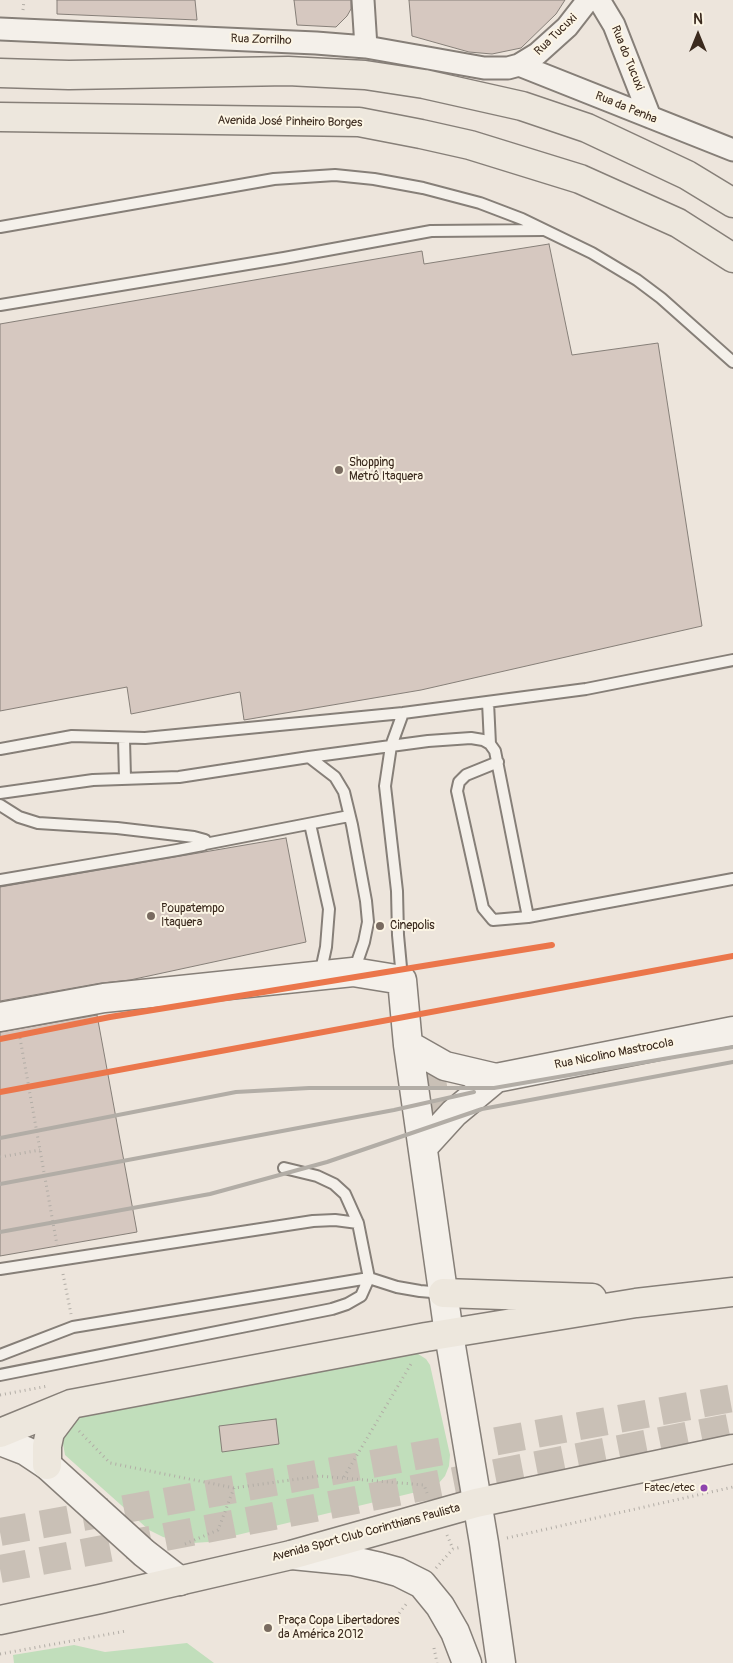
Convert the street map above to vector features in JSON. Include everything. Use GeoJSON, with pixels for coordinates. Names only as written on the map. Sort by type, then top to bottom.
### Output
{"type":"FeatureCollection","features":[{"type":"Feature","properties":{"kind":"main road"},"geometry":{"type":"LineString","coordinates":[[0,74],[69,75],[288,71],[366,74],[424,84],[522,106],[587,128],[687,175],[733,203]]}},
{"type":"Feature","properties":{"kind":"main road"},"geometry":{"type":"LineString","coordinates":[[39,118],[49,93],[69,75]]}},
{"type":"Feature","properties":{"kind":"main road","name":"Avenida José Pinheiro Borges"},"geometry":{"type":"LineString","coordinates":[[0,117],[359,122],[470,145],[580,179],[678,223],[733,258]]}},
{"type":"Feature","properties":{"kind":"main road"},"geometry":{"type":"LineString","coordinates":[[0,1433],[71,1404],[438,1335],[636,1303],[733,1292]]}},
{"type":"Feature","properties":{"kind":"main road"},"geometry":{"type":"LineString","coordinates":[[443,1293],[594,1298],[636,1303]]}},
{"type":"Feature","properties":{"kind":"main road"},"geometry":{"type":"LineString","coordinates":[[47,1465],[50,1432],[71,1404]]}},
{"type":"Feature","properties":{"kind":"main road","name":"Avenida Sport Club Corinthians Paulista"},"geometry":{"type":"LineString","coordinates":[[0,1620],[291,1555],[476,1503],[733,1449]]}},
{"type":"Feature","properties":{"kind":"street"},"geometry":{"type":"LineString","coordinates":[[363,0],[366,48]]}},
{"type":"Feature","properties":{"kind":"street","name":"Rua Tucuxi"},"geometry":{"type":"LineString","coordinates":[[520,65],[538,54],[559,34],[588,0]]}},
{"type":"Feature","properties":{"kind":"street","name":"Rua do Tucuxi"},"geometry":{"type":"LineString","coordinates":[[599,0],[614,25],[650,117]]}},
{"type":"Feature","properties":{"kind":"street","name":"Rua Zorrilho"},"geometry":{"type":"LineString","coordinates":[[0,29],[306,42],[366,48],[484,68],[508,68],[520,65]]}},
{"type":"Feature","properties":{"kind":"street","name":"Rua da Penha"},"geometry":{"type":"LineString","coordinates":[[520,65],[733,150]]}},
{"type":"Feature","properties":{"kind":"street"},"geometry":{"type":"LineString","coordinates":[[8,1016],[104,998],[354,972],[402,980],[408,1045],[443,1293],[438,1335],[476,1503],[501,1663]]}},
{"type":"Feature","properties":{"kind":"street","name":"Rua Nicolino Mastrocola"},"geometry":{"type":"LineString","coordinates":[[408,1045],[445,1066],[496,1078],[733,1031]]}},
{"type":"Feature","properties":{"kind":"street","name":"Rua Nicolino Mastrocola"},"geometry":{"type":"LineString","coordinates":[[423,1147],[454,1113],[496,1078]]}},
{"type":"Feature","properties":{"kind":"street"},"geometry":{"type":"LineString","coordinates":[[0,1441],[26,1451],[47,1465],[144,1553],[180,1581]]}},
{"type":"Feature","properties":{"kind":"street"},"geometry":{"type":"LineString","coordinates":[[291,1555],[352,1560],[398,1572],[422,1584],[440,1606],[455,1632],[467,1663]]}},
{"type":"Feature","properties":{"kind":"lane"},"geometry":{"type":"LineString","coordinates":[[0,227],[231,185],[274,179],[319,175],[374,179],[423,188],[480,203],[522,219],[592,253],[637,280],[681,315],[733,362]]}},
{"type":"Feature","properties":{"kind":"lane"},"geometry":{"type":"LineString","coordinates":[[0,305],[284,258],[431,231],[547,230]]}},
{"type":"Feature","properties":{"kind":"lane"},"geometry":{"type":"LineString","coordinates":[[0,749],[72,736],[124,739],[145,738],[403,713],[586,689],[733,660]]}},
{"type":"Feature","properties":{"kind":"lane"},"geometry":{"type":"LineString","coordinates":[[488,702],[490,744]]}},
{"type":"Feature","properties":{"kind":"lane"},"geometry":{"type":"LineString","coordinates":[[402,980],[398,936],[397,891],[385,786],[391,746],[403,713]]}},
{"type":"Feature","properties":{"kind":"lane"},"geometry":{"type":"LineString","coordinates":[[0,793],[93,780],[179,777],[391,746],[471,738],[490,744],[496,751],[528,917]]}},
{"type":"Feature","properties":{"kind":"lane"},"geometry":{"type":"LineString","coordinates":[[124,739],[125,778]]}},
{"type":"Feature","properties":{"kind":"lane"},"geometry":{"type":"LineString","coordinates":[[309,757],[334,777],[344,792],[366,901],[368,922],[364,942],[354,972]]}},
{"type":"Feature","properties":{"kind":"lane"},"geometry":{"type":"LineString","coordinates":[[498,762],[466,774],[459,782],[457,791],[483,908],[493,920],[528,917],[733,879]]}},
{"type":"Feature","properties":{"kind":"lane"},"geometry":{"type":"LineString","coordinates":[[0,805],[19,817],[38,823],[117,828],[200,838],[204,840],[205,844]]}},
{"type":"Feature","properties":{"kind":"lane"},"geometry":{"type":"LineString","coordinates":[[0,880],[205,844],[349,816]]}},
{"type":"Feature","properties":{"kind":"lane"},"geometry":{"type":"LineString","coordinates":[[310,824],[329,909],[326,947],[319,976]]}},
{"type":"Feature","properties":{"kind":"lane"},"geometry":{"type":"LineString","coordinates":[[0,1375],[332,1308],[347,1304],[361,1296],[369,1278],[358,1223],[345,1194],[334,1184],[316,1176],[284,1168]]}},
{"type":"Feature","properties":{"kind":"lane"},"geometry":{"type":"LineString","coordinates":[[0,1269],[313,1221],[334,1220],[358,1223]]}},
{"type":"Feature","properties":{"kind":"lane"},"geometry":{"type":"LineString","coordinates":[[0,1355],[73,1327],[369,1278],[420,1292],[443,1293]]}},
{"type":"Feature","properties":{"kind":"path"},"geometry":{"type":"LineString","coordinates":[[8,1016],[40,1150],[73,1327]]}},
{"type":"Feature","properties":{"kind":"path"},"geometry":{"type":"LineString","coordinates":[[0,1157],[40,1150]]}},
{"type":"Feature","properties":{"kind":"path"},"geometry":{"type":"LineString","coordinates":[[344,1477],[438,1335]]}},
{"type":"Feature","properties":{"kind":"path"},"geometry":{"type":"LineString","coordinates":[[0,1395],[8,1394]]}},
{"type":"Feature","properties":{"kind":"path"},"geometry":{"type":"LineString","coordinates":[[91,1444],[110,1463],[234,1488],[319,1476],[424,1485]]}},
{"type":"Feature","properties":{"kind":"path"},"geometry":{"type":"LineString","coordinates":[[524,1535],[733,1487]]}},
{"type":"Feature","properties":{"kind":"path"},"geometry":{"type":"LineString","coordinates":[[185,1544],[218,1530],[234,1488]]}},
{"type":"Feature","properties":{"kind":"path"},"geometry":{"type":"LineString","coordinates":[[0,1654],[126,1631]]}},
{"type":"Feature","properties":{"kind":"green space"},"geometry":{"type":"Polygon","coordinates":[[[415,1352],[426,1359],[430,1365],[450,1455],[449,1466],[445,1476],[438,1484],[429,1489],[208,1542],[193,1543],[163,1537],[149,1530],[65,1455],[63,1444],[65,1432],[78,1414],[415,1352]]]}},
{"type":"Feature","properties":{"kind":"green space"},"geometry":{"type":"Polygon","coordinates":[[[187,1643],[214,1663],[14,1663],[13,1655],[74,1645],[105,1652],[187,1643]]]}},
{"type":"Feature","properties":{"kind":"building"},"geometry":{"type":"Polygon","coordinates":[[[57,0],[195,0],[197,20],[57,14],[57,0]]]}},
{"type":"Feature","properties":{"kind":"building"},"geometry":{"type":"Polygon","coordinates":[[[294,0],[351,0],[351,9],[336,27],[297,25],[294,0]]]}},
{"type":"Feature","properties":{"kind":"building"},"geometry":{"type":"Polygon","coordinates":[[[409,0],[565,0],[556,14],[521,48],[492,54],[469,52],[412,36],[409,0]]]}},
{"type":"Feature","properties":{"kind":"building","name":"Shopping Metrô Itaquera"},"geometry":{"type":"Polygon","coordinates":[[[549,244],[572,355],[658,343],[702,626],[421,690],[244,720],[240,692],[131,714],[127,687],[0,711],[0,324],[422,251],[424,264],[549,244]]]}},
{"type":"Feature","properties":{"kind":"building","name":"Poupatempo Itaquera"},"geometry":{"type":"Polygon","coordinates":[[[286,838],[306,942],[130,980],[101,983],[0,1001],[0,887],[286,838]]]}},
{"type":"Feature","properties":{"kind":"building"},"geometry":{"type":"Polygon","coordinates":[[[97,1015],[137,1232],[0,1256],[0,1032],[97,1015]]]}},
{"type":"Feature","properties":{"kind":"building"},"geometry":{"type":"Polygon","coordinates":[[[276,1419],[279,1444],[222,1452],[219,1426],[276,1419]]]}},
{"type":"Feature","properties":{"kind":"tunnel"},"geometry":{"type":"LineString","coordinates":[[445,1066],[436,1072],[432,1080],[436,1106],[443,1113],[454,1113]]}},
{"type":"Feature","properties":{"kind":"tunnel"},"geometry":{"type":"LineString","coordinates":[[0,1532],[733,1398]]}},
{"type":"Feature","properties":{"kind":"tunnel"},"geometry":{"type":"LineString","coordinates":[[0,1569],[733,1427]]}},
{"type":"Feature","properties":{"kind":"railway"},"geometry":{"type":"LineString","coordinates":[[0,1138],[236,1092],[309,1088],[494,1088],[733,1047]]}},
{"type":"Feature","properties":{"kind":"railway"},"geometry":{"type":"LineString","coordinates":[[0,1232],[210,1194],[327,1162],[482,1109],[733,1062]]}},
{"type":"Feature","properties":{"kind":"railway"},"geometry":{"type":"LineString","coordinates":[[0,1184],[394,1110],[474,1092]]}},
{"type":"Feature","properties":{"kind":"transit line"},"geometry":{"type":"LineString","coordinates":[[0,1039],[110,1017],[552,945]]}},
{"type":"Feature","properties":{"kind":"transit line"},"geometry":{"type":"LineString","coordinates":[[0,1092],[733,956]]}},
{"type":"Feature","properties":{"kind":"place","name":"Shopping Metrô Itaquera"},"geometry":{"type":"Point","coordinates":[339,470]}},
{"type":"Feature","properties":{"kind":"place","name":"Poupatempo Itaquera"},"geometry":{"type":"Point","coordinates":[151,916]}},
{"type":"Feature","properties":{"kind":"place","name":"Cinepolis"},"geometry":{"type":"Point","coordinates":[380,926]}},
{"type":"Feature","properties":{"kind":"place","name":"Fatec/etec"},"geometry":{"type":"Point","coordinates":[704,1488]}},
{"type":"Feature","properties":{"kind":"place","name":"Praça Copa Libertadores da América 2012"},"geometry":{"type":"Point","coordinates":[268,1628]}}]}
